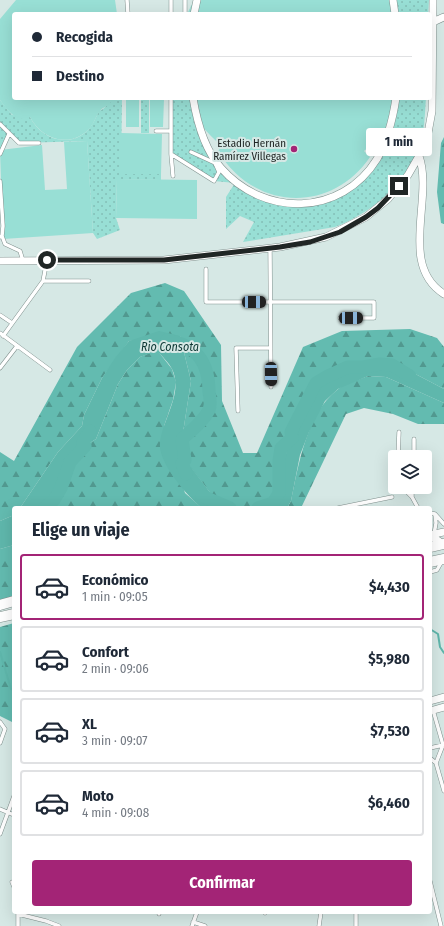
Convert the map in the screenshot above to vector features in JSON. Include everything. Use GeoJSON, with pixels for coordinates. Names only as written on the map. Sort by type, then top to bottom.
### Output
{"type":"FeatureCollection","features":[{"type":"Feature","properties":{"kind":"main road"},"geometry":{"type":"LineString","coordinates":[[432,547],[444,544]]}},
{"type":"Feature","properties":{"kind":"main road"},"geometry":{"type":"LineString","coordinates":[[432,562],[444,559]]}},
{"type":"Feature","properties":{"kind":"main road"},"geometry":{"type":"LineString","coordinates":[[0,605],[12,602]]}},
{"type":"Feature","properties":{"kind":"main road"},"geometry":{"type":"LineString","coordinates":[[0,617],[12,614]]}},
{"type":"Feature","properties":{"kind":"street"},"geometry":{"type":"LineString","coordinates":[[194,12],[197,0]]}},
{"type":"Feature","properties":{"kind":"street"},"geometry":{"type":"LineString","coordinates":[[393,0],[396,12]]}},
{"type":"Feature","properties":{"kind":"street"},"geometry":{"type":"LineString","coordinates":[[0,261],[164,260],[270,248],[326,238],[366,217],[378,208],[408,175],[419,156],[428,133],[432,111],[433,0]]}},
{"type":"Feature","properties":{"kind":"street"},"geometry":{"type":"LineString","coordinates":[[433,22],[444,17]]}},
{"type":"Feature","properties":{"kind":"street"},"geometry":{"type":"LineString","coordinates":[[194,100],[202,134],[220,168],[236,183],[254,195],[274,202],[296,204],[328,199],[347,189],[364,176],[382,149],[395,100]]}},
{"type":"Feature","properties":{"kind":"street"},"geometry":{"type":"LineString","coordinates":[[419,156],[423,171],[419,241],[423,266],[426,276],[437,289],[444,294]]}},
{"type":"Feature","properties":{"kind":"street"},"geometry":{"type":"LineString","coordinates":[[432,535],[444,532]]}},
{"type":"Feature","properties":{"kind":"street"},"geometry":{"type":"LineString","coordinates":[[432,536],[444,544]]}},
{"type":"Feature","properties":{"kind":"street"},"geometry":{"type":"LineString","coordinates":[[432,700],[444,697]]}},
{"type":"Feature","properties":{"kind":"street"},"geometry":{"type":"LineString","coordinates":[[432,710],[444,707]]}},
{"type":"Feature","properties":{"kind":"lane"},"geometry":{"type":"LineString","coordinates":[[128,0],[128,12]]}},
{"type":"Feature","properties":{"kind":"lane"},"geometry":{"type":"LineString","coordinates":[[171,0],[171,12]]}},
{"type":"Feature","properties":{"kind":"lane"},"geometry":{"type":"LineString","coordinates":[[185,0],[185,12]]}},
{"type":"Feature","properties":{"kind":"lane"},"geometry":{"type":"LineString","coordinates":[[171,100],[170,131],[174,176]]}},
{"type":"Feature","properties":{"kind":"lane"},"geometry":{"type":"LineString","coordinates":[[0,124],[19,143],[39,144]]}},
{"type":"Feature","properties":{"kind":"lane"},"geometry":{"type":"LineString","coordinates":[[156,130],[170,131]]}},
{"type":"Feature","properties":{"kind":"lane"},"geometry":{"type":"LineString","coordinates":[[0,154],[9,134]]}},
{"type":"Feature","properties":{"kind":"lane"},"geometry":{"type":"LineString","coordinates":[[171,154],[214,181],[218,172],[218,167],[215,163],[191,152]]}},
{"type":"Feature","properties":{"kind":"lane"},"geometry":{"type":"LineString","coordinates":[[0,181],[1,236],[5,244],[20,251],[24,261]]}},
{"type":"Feature","properties":{"kind":"lane"},"geometry":{"type":"LineString","coordinates":[[270,248],[271,386]]}},
{"type":"Feature","properties":{"kind":"lane"},"geometry":{"type":"LineString","coordinates":[[47,260],[43,281],[2,335],[50,370]]}},
{"type":"Feature","properties":{"kind":"lane"},"geometry":{"type":"LineString","coordinates":[[206,269],[206,302],[374,302],[374,318],[340,318]]}},
{"type":"Feature","properties":{"kind":"lane"},"geometry":{"type":"LineString","coordinates":[[43,281],[89,281]]}},
{"type":"Feature","properties":{"kind":"lane"},"geometry":{"type":"LineString","coordinates":[[0,314],[12,323]]}},
{"type":"Feature","properties":{"kind":"lane"},"geometry":{"type":"LineString","coordinates":[[0,368],[17,346]]}},
{"type":"Feature","properties":{"kind":"lane"},"geometry":{"type":"LineString","coordinates":[[238,411],[236,348],[270,348]]}},
{"type":"Feature","properties":{"kind":"lane"},"geometry":{"type":"LineString","coordinates":[[398,450],[399,432]]}},
{"type":"Feature","properties":{"kind":"lane"},"geometry":{"type":"LineString","coordinates":[[414,439],[414,450]]}},
{"type":"Feature","properties":{"kind":"lane"},"geometry":{"type":"LineString","coordinates":[[409,494],[417,506]]}},
{"type":"Feature","properties":{"kind":"lane"},"geometry":{"type":"LineString","coordinates":[[356,506],[392,497]]}},
{"type":"Feature","properties":{"kind":"lane"},"geometry":{"type":"LineString","coordinates":[[432,513],[435,514],[444,524]]}},
{"type":"Feature","properties":{"kind":"lane"},"geometry":{"type":"LineString","coordinates":[[432,533],[436,527],[435,514]]}},
{"type":"Feature","properties":{"kind":"lane"},"geometry":{"type":"LineString","coordinates":[[432,571],[437,570],[444,559]]}},
{"type":"Feature","properties":{"kind":"lane"},"geometry":{"type":"LineString","coordinates":[[432,710],[443,745],[436,763]]}},
{"type":"Feature","properties":{"kind":"lane"},"geometry":{"type":"LineString","coordinates":[[0,722],[5,728],[0,742]]}},
{"type":"Feature","properties":{"kind":"lane"},"geometry":{"type":"LineString","coordinates":[[432,748],[443,745]]}},
{"type":"Feature","properties":{"kind":"lane"},"geometry":{"type":"LineString","coordinates":[[432,760],[436,763],[444,791]]}},
{"type":"Feature","properties":{"kind":"lane"},"geometry":{"type":"LineString","coordinates":[[0,834],[12,801]]}},
{"type":"Feature","properties":{"kind":"lane"},"geometry":{"type":"LineString","coordinates":[[0,810],[12,814]]}},
{"type":"Feature","properties":{"kind":"lane"},"geometry":{"type":"LineString","coordinates":[[432,889],[441,926]]}},
{"type":"Feature","properties":{"kind":"lane"},"geometry":{"type":"LineString","coordinates":[[18,914],[18,926]]}},
{"type":"Feature","properties":{"kind":"lane"},"geometry":{"type":"LineString","coordinates":[[22,914],[46,920],[59,926]]}},
{"type":"Feature","properties":{"kind":"lane"},"geometry":{"type":"LineString","coordinates":[[192,926],[196,914]]}},
{"type":"Feature","properties":{"kind":"lane"},"geometry":{"type":"LineString","coordinates":[[319,926],[321,914]]}},
{"type":"Feature","properties":{"kind":"lane"},"geometry":{"type":"LineString","coordinates":[[356,914],[356,926]]}},
{"type":"Feature","properties":{"kind":"lane"},"geometry":{"type":"LineString","coordinates":[[44,926],[46,920]]}},
{"type":"Feature","properties":{"kind":"lane"},"geometry":{"type":"LineString","coordinates":[[193,922],[204,926]]}},
{"type":"Feature","properties":{"kind":"shaded area"},"geometry":{"type":"Polygon","coordinates":[[[16,0],[115,0],[117,12],[12,12],[12,100],[112,100],[100,110],[90,128],[74,138],[66,140],[57,139],[42,131],[35,125],[30,117],[21,119],[13,115],[6,108],[0,100],[0,19],[16,0]]]}},
{"type":"Feature","properties":{"kind":"shaded area"},"geometry":{"type":"Polygon","coordinates":[[[194,0],[394,0],[400,12],[188,12],[194,0]]]}},
{"type":"Feature","properties":{"kind":"shaded area"},"geometry":{"type":"Polygon","coordinates":[[[393,0],[429,0],[428,12],[395,12],[393,0]]]}},
{"type":"Feature","properties":{"kind":"shaded area"},"geometry":{"type":"Polygon","coordinates":[[[0,100],[12,115],[30,117],[35,125],[48,136],[64,140],[81,136],[88,130],[99,111],[112,100],[122,100],[121,174],[161,174],[161,180],[117,179],[116,218],[120,230],[97,239],[93,233],[87,141],[20,143],[9,135],[0,154],[0,100]]]}},
{"type":"Feature","properties":{"kind":"shaded area"},"geometry":{"type":"Polygon","coordinates":[[[126,100],[139,100],[139,127],[126,127],[126,100]]]}},
{"type":"Feature","properties":{"kind":"shaded area"},"geometry":{"type":"Polygon","coordinates":[[[141,100],[149,100],[149,133],[141,133],[141,100]]]}},
{"type":"Feature","properties":{"kind":"shaded area"},"geometry":{"type":"Polygon","coordinates":[[[150,100],[164,100],[163,127],[150,127],[150,100]]]}},
{"type":"Feature","properties":{"kind":"shaded area"},"geometry":{"type":"Polygon","coordinates":[[[171,100],[193,100],[195,110],[215,160],[254,195],[307,204],[347,189],[377,158],[395,100],[426,100],[423,132],[418,149],[402,178],[379,202],[351,220],[335,227],[243,242],[254,222],[240,216],[226,229],[226,197],[235,183],[214,181],[171,154],[171,100]]]}},
{"type":"Feature","properties":{"kind":"shaded area","name":"Estadio Hernán Ramírez Villegas"},"geometry":{"type":"Polygon","coordinates":[[[186,100],[403,100],[397,114],[388,128],[364,151],[370,157],[354,176],[335,189],[314,196],[293,198],[272,194],[251,185],[233,171],[218,151],[222,146],[201,125],[186,100]]]}},
{"type":"Feature","properties":{"kind":"shaded area"},"geometry":{"type":"Polygon","coordinates":[[[121,133],[162,134],[161,174],[121,174],[121,133]]]}},
{"type":"Feature","properties":{"kind":"shaded area"},"geometry":{"type":"Polygon","coordinates":[[[87,141],[93,233],[3,239],[0,150],[42,145],[45,190],[67,189],[64,142],[87,141]]]}},
{"type":"Feature","properties":{"kind":"shaded area"},"geometry":{"type":"Polygon","coordinates":[[[117,179],[197,180],[197,219],[116,218],[117,179]]]}},
{"type":"Feature","properties":{"kind":"green space"},"geometry":{"type":"Polygon","coordinates":[[[444,137],[444,224],[441,223],[437,192],[441,143],[444,137]]]}},
{"type":"Feature","properties":{"kind":"green space"},"geometry":{"type":"Polygon","coordinates":[[[165,283],[184,291],[221,345],[222,401],[243,453],[257,453],[303,347],[342,331],[410,329],[437,338],[444,347],[444,389],[404,368],[316,383],[297,420],[286,454],[279,493],[273,503],[268,506],[224,506],[218,503],[185,460],[182,439],[191,381],[180,336],[129,341],[102,378],[84,415],[82,426],[58,452],[21,506],[12,506],[12,516],[0,521],[0,452],[14,461],[77,347],[131,293],[165,283]]]}},
{"type":"Feature","properties":{"kind":"green space"},"geometry":{"type":"Polygon","coordinates":[[[157,350],[172,369],[176,382],[173,400],[164,426],[185,493],[200,506],[47,506],[70,462],[85,446],[96,439],[118,384],[127,370],[140,357],[157,350]]]}},
{"type":"Feature","properties":{"kind":"green space"},"geometry":{"type":"Polygon","coordinates":[[[368,376],[386,377],[444,403],[444,424],[418,424],[393,414],[364,408],[346,414],[302,506],[288,506],[291,501],[305,441],[311,426],[318,412],[327,400],[337,390],[368,376]]]}},
{"type":"Feature","properties":{"kind":"green space"},"geometry":{"type":"Polygon","coordinates":[[[12,546],[12,602],[0,605],[0,549],[12,546]]]}},
{"type":"Feature","properties":{"kind":"green space"},"geometry":{"type":"Polygon","coordinates":[[[12,624],[12,722],[0,716],[0,627],[12,624]]]}},
{"type":"Feature","properties":{"kind":"water","name":"Rio Consota"},"geometry":{"type":"Polygon","coordinates":[[[159,331],[180,336],[191,381],[182,439],[185,459],[218,503],[224,506],[200,506],[175,479],[164,460],[160,443],[164,425],[174,397],[175,378],[171,367],[157,351],[140,357],[127,370],[118,384],[96,439],[85,446],[70,462],[47,506],[21,506],[58,452],[82,426],[84,415],[102,378],[115,358],[129,341],[159,331]]]}},
{"type":"Feature","properties":{"kind":"water"},"geometry":{"type":"Polygon","coordinates":[[[366,363],[404,368],[444,389],[444,403],[386,377],[368,376],[338,389],[325,401],[309,432],[300,455],[291,501],[288,506],[267,506],[279,492],[288,447],[298,418],[312,389],[320,380],[332,373],[366,363]]]}},
{"type":"Feature","properties":{"kind":"water"},"geometry":{"type":"Polygon","coordinates":[[[12,516],[12,546],[0,549],[0,521],[12,516]]]}},
{"type":"Feature","properties":{"kind":"waterway"},"geometry":{"type":"LineString","coordinates":[[167,340],[177,342],[193,351],[204,364],[207,372],[210,401],[209,410],[200,422],[182,439],[185,460],[182,463],[186,474]]}},
{"type":"Feature","properties":{"kind":"waterway"},"geometry":{"type":"LineString","coordinates":[[264,506],[273,503],[279,493],[279,461],[281,448],[292,438],[291,432],[316,383],[348,367],[363,367],[380,364],[392,365],[410,376]]}},
{"type":"Feature","properties":{"kind":"waterway"},"geometry":{"type":"LineString","coordinates":[[46,506],[54,500],[61,488],[70,462],[85,446],[83,442],[90,431]]}},
{"type":"Feature","properties":{"kind":"waterway"},"geometry":{"type":"LineString","coordinates":[[202,496],[225,506]]}},
{"type":"Feature","properties":{"kind":"waterway"},"geometry":{"type":"LineString","coordinates":[[432,630],[438,634],[440,647],[444,653]]}},
{"type":"Feature","properties":{"kind":"waterway"},"geometry":{"type":"LineString","coordinates":[[0,652],[12,689]]}},
{"type":"Feature","properties":{"kind":"place","name":"Estadio Hernán Ramírez Villegas"},"geometry":{"type":"Point","coordinates":[294,149]}},
{"type":"Feature","properties":{"kind":"route"},"geometry":{"type":"LineString","coordinates":[[47,260],[164,260],[280,247],[310,242],[326,238],[340,232],[366,217],[388,199],[399,186]]}}]}
